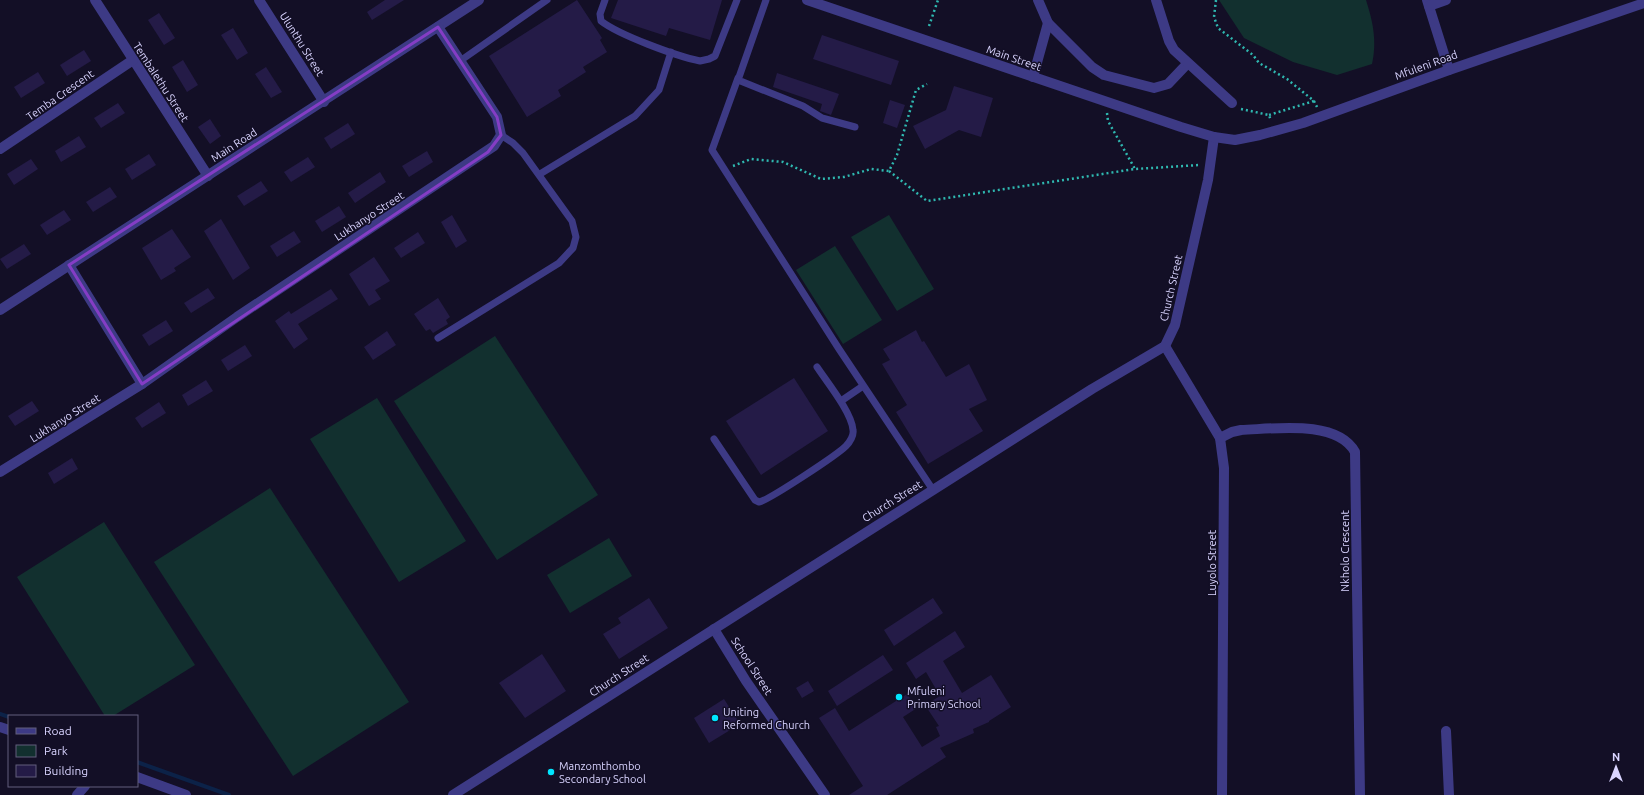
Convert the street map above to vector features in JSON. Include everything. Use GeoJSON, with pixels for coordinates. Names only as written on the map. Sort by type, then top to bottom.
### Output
{"type":"FeatureCollection","features":[{"type":"Feature","properties":{"kind":"street","name":"Tembalethu Street"},"geometry":{"type":"LineString","coordinates":[[95,0],[208,176]]}},
{"type":"Feature","properties":{"kind":"street","name":"Ulunthu Street"},"geometry":{"type":"LineString","coordinates":[[259,0],[324,102]]}},
{"type":"Feature","properties":{"kind":"street","name":"Main Road"},"geometry":{"type":"LineString","coordinates":[[0,310],[324,102],[479,0]]}},
{"type":"Feature","properties":{"kind":"street","name":"Main Street"},"geometry":{"type":"LineString","coordinates":[[807,0],[1214,137]]}},
{"type":"Feature","properties":{"kind":"street"},"geometry":{"type":"LineString","coordinates":[[1038,0],[1048,23],[1092,67],[1113,78],[1154,88],[1162,87],[1174,80],[1187,64]]}},
{"type":"Feature","properties":{"kind":"street"},"geometry":{"type":"LineString","coordinates":[[1156,0],[1174,50],[1187,64],[1232,103]]}},
{"type":"Feature","properties":{"kind":"street"},"geometry":{"type":"LineString","coordinates":[[1446,0],[1428,3],[1449,70]]}},
{"type":"Feature","properties":{"kind":"street","name":"Mfuleni Road"},"geometry":{"type":"LineString","coordinates":[[1214,137],[1235,140],[1303,123],[1449,70],[1644,3]]}},
{"type":"Feature","properties":{"kind":"street"},"geometry":{"type":"LineString","coordinates":[[1033,77],[1048,23]]}},
{"type":"Feature","properties":{"kind":"street"},"geometry":{"type":"LineString","coordinates":[[438,27],[497,117],[501,135]]}},
{"type":"Feature","properties":{"kind":"street","name":"Temba Crescent"},"geometry":{"type":"LineString","coordinates":[[0,149],[133,60]]}},
{"type":"Feature","properties":{"kind":"street","name":"Lukhanyo Street"},"geometry":{"type":"LineString","coordinates":[[0,472],[142,384],[237,317],[488,152],[501,135]]}},
{"type":"Feature","properties":{"kind":"street","name":"Church Street"},"geometry":{"type":"LineString","coordinates":[[453,795],[1092,389],[1166,346],[1175,325],[1208,180],[1214,137]]}},
{"type":"Feature","properties":{"kind":"street"},"geometry":{"type":"LineString","coordinates":[[69,265],[142,384]]}},
{"type":"Feature","properties":{"kind":"street","name":"Luyolo Street"},"geometry":{"type":"LineString","coordinates":[[1166,346],[1220,438],[1224,468],[1222,795]]}},
{"type":"Feature","properties":{"kind":"street","name":"Nkholo Crescent"},"geometry":{"type":"LineString","coordinates":[[1220,438],[1232,432],[1241,430],[1311,429],[1329,431],[1347,440],[1355,452],[1360,795]]}},
{"type":"Feature","properties":{"kind":"street","name":"School Street"},"geometry":{"type":"LineString","coordinates":[[714,629],[746,681],[825,795]]}},
{"type":"Feature","properties":{"kind":"street"},"geometry":{"type":"LineString","coordinates":[[1446,731],[1449,795]]}},
{"type":"Feature","properties":{"kind":"street"},"geometry":{"type":"LineString","coordinates":[[138,777],[186,795]]}},
{"type":"Feature","properties":{"kind":"street"},"geometry":{"type":"LineString","coordinates":[[77,795],[84,787]]}},
{"type":"Feature","properties":{"kind":"lane"},"geometry":{"type":"LineString","coordinates":[[460,61],[546,0]]}},
{"type":"Feature","properties":{"kind":"lane"},"geometry":{"type":"LineString","coordinates":[[605,0],[600,14],[601,21],[607,25],[671,52],[700,61],[715,56],[737,0]]}},
{"type":"Feature","properties":{"kind":"lane"},"geometry":{"type":"LineString","coordinates":[[766,0],[712,150],[933,490]]}},
{"type":"Feature","properties":{"kind":"lane"},"geometry":{"type":"LineString","coordinates":[[540,174],[635,116],[659,90],[671,52]]}},
{"type":"Feature","properties":{"kind":"lane"},"geometry":{"type":"LineString","coordinates":[[738,78],[740,81],[803,106],[822,118],[855,127]]}},
{"type":"Feature","properties":{"kind":"lane"},"geometry":{"type":"LineString","coordinates":[[438,338],[559,263],[573,248],[576,238],[572,222],[540,174],[518,148],[501,135]]}},
{"type":"Feature","properties":{"kind":"lane"},"geometry":{"type":"LineString","coordinates":[[714,438],[755,500],[761,502],[831,458],[847,445],[852,438],[853,428],[840,401],[817,367]]}},
{"type":"Feature","properties":{"kind":"lane"},"geometry":{"type":"LineString","coordinates":[[840,401],[864,386]]}},
{"type":"Feature","properties":{"kind":"path"},"geometry":{"type":"LineString","coordinates":[[929,26],[938,0]]}},
{"type":"Feature","properties":{"kind":"path"},"geometry":{"type":"LineString","coordinates":[[1216,0],[1214,17],[1218,28],[1253,55],[1259,63],[1287,79],[1314,101],[1317,107]]}},
{"type":"Feature","properties":{"kind":"path"},"geometry":{"type":"LineString","coordinates":[[889,171],[897,155],[916,90],[927,84]]}},
{"type":"Feature","properties":{"kind":"path"},"geometry":{"type":"LineString","coordinates":[[1232,103],[1240,109],[1269,115],[1314,101]]}},
{"type":"Feature","properties":{"kind":"path"},"geometry":{"type":"LineString","coordinates":[[1107,111],[1108,121],[1135,170]]}},
{"type":"Feature","properties":{"kind":"path"},"geometry":{"type":"LineString","coordinates":[[1269,115],[1271,122]]}},
{"type":"Feature","properties":{"kind":"path"},"geometry":{"type":"LineString","coordinates":[[724,170],[751,159],[783,162],[820,179],[844,176],[871,169],[889,171],[927,201],[1135,170],[1201,165]]}},
{"type":"Feature","properties":{"kind":"highlighted area"},"geometry":{"type":"Polygon","coordinates":[[[438,27],[497,117],[501,135],[488,152],[142,384],[69,265],[438,27]]]}},
{"type":"Feature","properties":{"kind":"green space"},"geometry":{"type":"Polygon","coordinates":[[[1219,0],[1366,0],[1374,32],[1372,64],[1337,75],[1293,62],[1244,38],[1219,0]]]}},
{"type":"Feature","properties":{"kind":"green space"},"geometry":{"type":"Polygon","coordinates":[[[889,215],[934,289],[897,311],[851,237],[889,215]]]}},
{"type":"Feature","properties":{"kind":"green space"},"geometry":{"type":"Polygon","coordinates":[[[835,246],[882,320],[843,344],[796,270],[835,246]]]}},
{"type":"Feature","properties":{"kind":"green space"},"geometry":{"type":"Polygon","coordinates":[[[495,336],[598,495],[497,560],[394,401],[495,336]]]}},
{"type":"Feature","properties":{"kind":"green space"},"geometry":{"type":"Polygon","coordinates":[[[377,398],[466,541],[399,582],[310,439],[377,398]]]}},
{"type":"Feature","properties":{"kind":"green space"},"geometry":{"type":"Polygon","coordinates":[[[270,488],[409,702],[293,776],[154,562],[270,488]]]}},
{"type":"Feature","properties":{"kind":"green space"},"geometry":{"type":"Polygon","coordinates":[[[104,522],[195,665],[115,715],[104,715],[17,577],[104,522]]]}},
{"type":"Feature","properties":{"kind":"green space"},"geometry":{"type":"Polygon","coordinates":[[[609,538],[632,576],[570,613],[547,575],[609,538]]]}},
{"type":"Feature","properties":{"kind":"building"},"geometry":{"type":"Polygon","coordinates":[[[385,0],[404,0],[372,20],[367,12],[385,0]]]}},
{"type":"Feature","properties":{"kind":"building"},"geometry":{"type":"Polygon","coordinates":[[[577,0],[602,38],[600,40],[607,52],[583,67],[586,72],[558,90],[561,96],[527,117],[489,56],[577,0]]]}},
{"type":"Feature","properties":{"kind":"building"},"geometry":{"type":"Polygon","coordinates":[[[618,0],[722,0],[710,40],[669,28],[666,36],[611,18],[618,0]]]}},
{"type":"Feature","properties":{"kind":"building"},"geometry":{"type":"Polygon","coordinates":[[[159,13],[175,38],[164,45],[148,20],[159,13]]]}},
{"type":"Feature","properties":{"kind":"building"},"geometry":{"type":"Polygon","coordinates":[[[233,28],[248,53],[237,60],[221,35],[233,28]]]}},
{"type":"Feature","properties":{"kind":"building"},"geometry":{"type":"Polygon","coordinates":[[[822,35],[899,61],[891,85],[813,59],[822,35]]]}},
{"type":"Feature","properties":{"kind":"building"},"geometry":{"type":"Polygon","coordinates":[[[84,50],[91,61],[67,76],[60,65],[84,50]]]}},
{"type":"Feature","properties":{"kind":"building"},"geometry":{"type":"Polygon","coordinates":[[[183,60],[198,85],[187,92],[172,67],[183,60]]]}},
{"type":"Feature","properties":{"kind":"building"},"geometry":{"type":"Polygon","coordinates":[[[266,67],[282,92],[271,98],[255,74],[266,67]]]}},
{"type":"Feature","properties":{"kind":"building"},"geometry":{"type":"Polygon","coordinates":[[[38,72],[45,83],[21,98],[14,87],[38,72]]]}},
{"type":"Feature","properties":{"kind":"building"},"geometry":{"type":"Polygon","coordinates":[[[777,73],[839,94],[831,115],[820,111],[822,104],[773,87],[777,73]]]}},
{"type":"Feature","properties":{"kind":"building"},"geometry":{"type":"Polygon","coordinates":[[[954,86],[993,98],[981,137],[959,130],[925,149],[913,126],[946,110],[954,86]]]}},
{"type":"Feature","properties":{"kind":"building"},"geometry":{"type":"Polygon","coordinates":[[[890,100],[905,105],[897,128],[883,123],[890,100]]]}},
{"type":"Feature","properties":{"kind":"building"},"geometry":{"type":"Polygon","coordinates":[[[118,103],[125,113],[101,128],[94,118],[118,103]]]}},
{"type":"Feature","properties":{"kind":"building"},"geometry":{"type":"Polygon","coordinates":[[[210,119],[221,136],[210,144],[198,127],[210,119]]]}},
{"type":"Feature","properties":{"kind":"building"},"geometry":{"type":"Polygon","coordinates":[[[348,123],[355,134],[331,149],[324,138],[348,123]]]}},
{"type":"Feature","properties":{"kind":"building"},"geometry":{"type":"Polygon","coordinates":[[[79,136],[86,147],[61,162],[55,151],[79,136]]]}},
{"type":"Feature","properties":{"kind":"building"},"geometry":{"type":"Polygon","coordinates":[[[427,151],[433,162],[409,177],[402,166],[427,151]]]}},
{"type":"Feature","properties":{"kind":"building"},"geometry":{"type":"Polygon","coordinates":[[[149,154],[156,165],[132,180],[125,169],[149,154]]]}},
{"type":"Feature","properties":{"kind":"building"},"geometry":{"type":"Polygon","coordinates":[[[308,157],[315,167],[291,182],[284,172],[308,157]]]}},
{"type":"Feature","properties":{"kind":"building"},"geometry":{"type":"Polygon","coordinates":[[[31,159],[38,169],[14,185],[7,174],[31,159]]]}},
{"type":"Feature","properties":{"kind":"building"},"geometry":{"type":"Polygon","coordinates":[[[380,172],[386,182],[355,203],[348,193],[380,172]]]}},
{"type":"Feature","properties":{"kind":"building"},"geometry":{"type":"Polygon","coordinates":[[[261,181],[268,191],[244,206],[237,196],[261,181]]]}},
{"type":"Feature","properties":{"kind":"building"},"geometry":{"type":"Polygon","coordinates":[[[110,187],[117,197],[93,212],[86,202],[110,187]]]}},
{"type":"Feature","properties":{"kind":"building"},"geometry":{"type":"Polygon","coordinates":[[[339,206],[346,217],[322,232],[315,221],[339,206]]]}},
{"type":"Feature","properties":{"kind":"building"},"geometry":{"type":"Polygon","coordinates":[[[64,210],[71,220],[47,235],[40,225],[64,210]]]}},
{"type":"Feature","properties":{"kind":"building"},"geometry":{"type":"Polygon","coordinates":[[[452,215],[467,241],[456,248],[441,222],[452,215]]]}},
{"type":"Feature","properties":{"kind":"building"},"geometry":{"type":"Polygon","coordinates":[[[221,219],[250,268],[233,280],[204,231],[221,219]]]}},
{"type":"Feature","properties":{"kind":"building"},"geometry":{"type":"Polygon","coordinates":[[[172,229],[191,257],[174,268],[176,271],[161,280],[142,248],[172,229]]]}},
{"type":"Feature","properties":{"kind":"building"},"geometry":{"type":"Polygon","coordinates":[[[294,231],[301,242],[277,257],[270,246],[294,231]]]}},
{"type":"Feature","properties":{"kind":"building"},"geometry":{"type":"Polygon","coordinates":[[[418,232],[425,243],[401,258],[394,248],[418,232]]]}},
{"type":"Feature","properties":{"kind":"building"},"geometry":{"type":"Polygon","coordinates":[[[24,244],[31,254],[7,269],[0,259],[24,244]]]}},
{"type":"Feature","properties":{"kind":"building"},"geometry":{"type":"Polygon","coordinates":[[[374,257],[390,281],[375,290],[381,299],[369,306],[349,274],[374,257]]]}},
{"type":"Feature","properties":{"kind":"building"},"geometry":{"type":"Polygon","coordinates":[[[208,288],[215,298],[191,313],[184,303],[208,288]]]}},
{"type":"Feature","properties":{"kind":"building"},"geometry":{"type":"Polygon","coordinates":[[[331,289],[338,299],[298,324],[308,339],[294,349],[275,321],[289,311],[291,314],[331,289]]]}},
{"type":"Feature","properties":{"kind":"building"},"geometry":{"type":"Polygon","coordinates":[[[438,298],[450,317],[446,320],[448,324],[433,333],[430,329],[426,331],[414,314],[438,298]]]}},
{"type":"Feature","properties":{"kind":"building"},"geometry":{"type":"Polygon","coordinates":[[[166,320],[173,331],[149,346],[142,335],[166,320]]]}},
{"type":"Feature","properties":{"kind":"building"},"geometry":{"type":"Polygon","coordinates":[[[916,330],[922,342],[924,341],[946,377],[969,364],[987,400],[969,409],[983,431],[928,464],[896,412],[907,405],[882,364],[890,360],[883,349],[916,330]]]}},
{"type":"Feature","properties":{"kind":"building"},"geometry":{"type":"Polygon","coordinates":[[[387,331],[396,345],[373,360],[364,347],[387,331]]]}},
{"type":"Feature","properties":{"kind":"building"},"geometry":{"type":"Polygon","coordinates":[[[245,345],[252,356],[228,371],[221,360],[245,345]]]}},
{"type":"Feature","properties":{"kind":"building"},"geometry":{"type":"Polygon","coordinates":[[[794,378],[828,431],[761,475],[726,421],[794,378]]]}},
{"type":"Feature","properties":{"kind":"building"},"geometry":{"type":"Polygon","coordinates":[[[206,380],[213,391],[188,406],[182,395],[206,380]]]}},
{"type":"Feature","properties":{"kind":"building"},"geometry":{"type":"Polygon","coordinates":[[[32,401],[39,411],[15,426],[8,416],[32,401]]]}},
{"type":"Feature","properties":{"kind":"building"},"geometry":{"type":"Polygon","coordinates":[[[159,402],[166,413],[142,428],[135,418],[159,402]]]}},
{"type":"Feature","properties":{"kind":"building"},"geometry":{"type":"Polygon","coordinates":[[[72,458],[78,469],[54,484],[48,473],[72,458]]]}},
{"type":"Feature","properties":{"kind":"building"},"geometry":{"type":"Polygon","coordinates":[[[649,598],[668,628],[619,659],[603,634],[621,623],[618,618],[649,598]]]}},
{"type":"Feature","properties":{"kind":"building"},"geometry":{"type":"Polygon","coordinates":[[[933,598],[943,613],[894,646],[884,630],[933,598]]]}},
{"type":"Feature","properties":{"kind":"building"},"geometry":{"type":"Polygon","coordinates":[[[955,631],[965,647],[943,661],[962,693],[991,675],[1011,707],[989,722],[973,729],[974,733],[940,748],[946,757],[887,795],[849,795],[863,786],[819,718],[835,708],[849,731],[907,694],[917,708],[903,717],[922,747],[940,736],[936,727],[939,726],[925,705],[940,696],[926,672],[916,679],[906,663],[955,631]]]}},
{"type":"Feature","properties":{"kind":"building"},"geometry":{"type":"Polygon","coordinates":[[[542,654],[566,691],[525,718],[499,683],[542,654]]]}},
{"type":"Feature","properties":{"kind":"building"},"geometry":{"type":"Polygon","coordinates":[[[883,655],[893,670],[837,706],[828,691],[883,655]]]}},
{"type":"Feature","properties":{"kind":"building"},"geometry":{"type":"Polygon","coordinates":[[[808,681],[814,691],[802,698],[796,688],[808,681]]]}},
{"type":"Feature","properties":{"kind":"building"},"geometry":{"type":"Polygon","coordinates":[[[724,699],[740,724],[709,743],[694,718],[724,699]]]}},
{"type":"Feature","properties":{"kind":"waterway"},"geometry":{"type":"LineString","coordinates":[[0,714],[8,717]]}},
{"type":"Feature","properties":{"kind":"waterway"},"geometry":{"type":"LineString","coordinates":[[138,762],[229,795]]}},
{"type":"Feature","properties":{"kind":"place","name":"Mfuleni Primary School"},"geometry":{"type":"Point","coordinates":[899,697]}},
{"type":"Feature","properties":{"kind":"place","name":"Uniting Reformed Church"},"geometry":{"type":"Point","coordinates":[715,718]}},
{"type":"Feature","properties":{"kind":"place","name":"Manzomthombo Secondary School"},"geometry":{"type":"Point","coordinates":[551,772]}}]}
